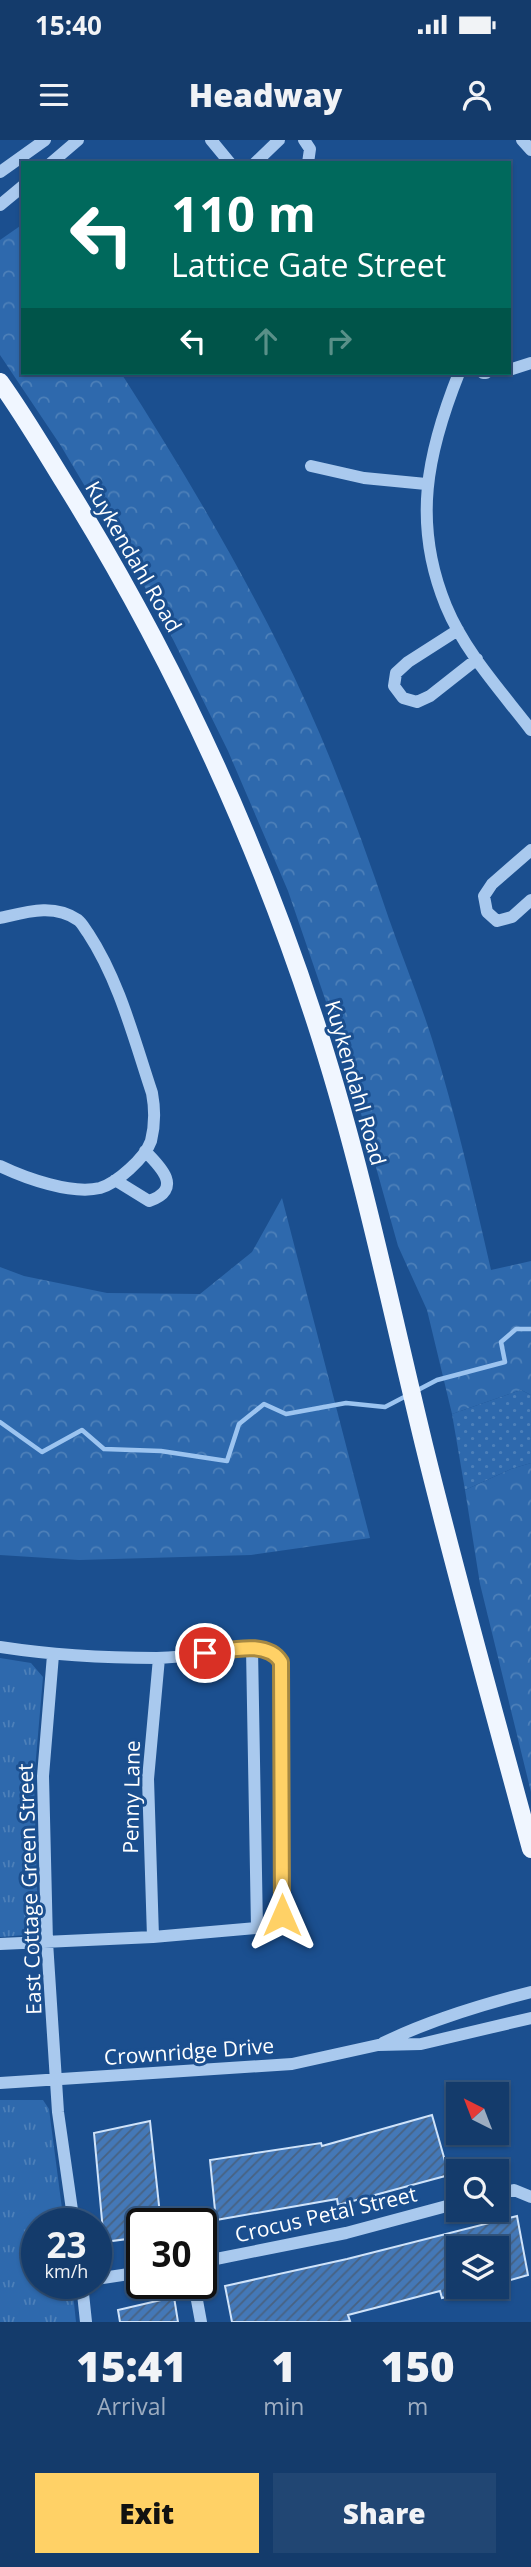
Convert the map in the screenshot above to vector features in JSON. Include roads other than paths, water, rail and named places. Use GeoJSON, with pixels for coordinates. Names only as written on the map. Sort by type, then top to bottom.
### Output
{"type":"FeatureCollection","features":[{"type":"Feature","properties":{"kind":"main road","name":"Kuykendahl Road"},"geometry":{"type":"LineString","coordinates":[[0,382],[108,552],[188,702],[242,822],[288,941],[322,1042],[357,1169],[424,1446],[531,1849]]}},
{"type":"Feature","properties":{"kind":"street"},"geometry":{"type":"LineString","coordinates":[[0,172],[44,140]]}},
{"type":"Feature","properties":{"kind":"street"},"geometry":{"type":"LineString","coordinates":[[53,161],[78,140]]}},
{"type":"Feature","properties":{"kind":"street"},"geometry":{"type":"LineString","coordinates":[[211,140],[228,161]]}},
{"type":"Feature","properties":{"kind":"street"},"geometry":{"type":"LineString","coordinates":[[257,161],[279,140]]}},
{"type":"Feature","properties":{"kind":"street"},"geometry":{"type":"LineString","coordinates":[[304,140],[310,149],[308,161]]}},
{"type":"Feature","properties":{"kind":"street"},"geometry":{"type":"LineString","coordinates":[[522,140],[531,150]]}},
{"type":"Feature","properties":{"kind":"street"},"geometry":{"type":"LineString","coordinates":[[0,205],[21,188]]}},
{"type":"Feature","properties":{"kind":"street"},"geometry":{"type":"LineString","coordinates":[[511,369],[531,363]]}},
{"type":"Feature","properties":{"kind":"street"},"geometry":{"type":"LineString","coordinates":[[458,375],[436,434],[426,484],[426,521],[430,551],[446,607],[458,630],[531,730]]}},
{"type":"Feature","properties":{"kind":"street"},"geometry":{"type":"LineString","coordinates":[[311,466],[364,478],[426,484]]}},
{"type":"Feature","properties":{"kind":"street"},"geometry":{"type":"LineString","coordinates":[[458,630],[408,662],[396,673],[394,686],[403,698],[417,702],[430,696],[477,659]]}},
{"type":"Feature","properties":{"kind":"street"},"geometry":{"type":"LineString","coordinates":[[531,850],[492,884],[484,896],[487,912],[498,921],[512,917],[531,900]]}},
{"type":"Feature","properties":{"kind":"street"},"geometry":{"type":"LineString","coordinates":[[0,918],[37,909],[55,910],[79,920],[99,949],[129,1021],[152,1093],[155,1111],[150,1143],[145,1151],[131,1168],[100,1188],[82,1189],[22,1177],[0,1166]]}},
{"type":"Feature","properties":{"kind":"street"},"geometry":{"type":"LineString","coordinates":[[116,1180],[149,1201],[163,1193],[167,1186],[167,1177],[145,1151]]}},
{"type":"Feature","properties":{"kind":"street"},"geometry":{"type":"LineString","coordinates":[[0,1647],[53,1655],[159,1658],[252,1649],[268,1650],[277,1656],[281,1662],[282,1915],[276,1922],[257,1928],[153,1937],[0,1944]]}},
{"type":"Feature","properties":{"kind":"street"},"geometry":{"type":"LineString","coordinates":[[252,1649],[257,1928]]}},
{"type":"Feature","properties":{"kind":"street","name":"East Cottage Green Street"},"geometry":{"type":"LineString","coordinates":[[53,1655],[43,1776],[47,1942],[58,2112],[72,2208]]}},
{"type":"Feature","properties":{"kind":"street","name":"Penny Lane"},"geometry":{"type":"LineString","coordinates":[[153,1937],[148,1779],[159,1658]]}},
{"type":"Feature","properties":{"kind":"street","name":"Crownridge Drive"},"geometry":{"type":"LineString","coordinates":[[378,2045],[417,2026],[531,1992]]}},
{"type":"Feature","properties":{"kind":"street","name":"Crownridge Drive"},"geometry":{"type":"LineString","coordinates":[[0,2083],[292,2064],[378,2045],[421,2044],[531,2018]]}},
{"type":"Feature","properties":{"kind":"street"},"geometry":{"type":"LineString","coordinates":[[509,2191],[514,2190],[531,2197]]}},
{"type":"Feature","properties":{"kind":"street","name":"Crocus Petal Street"},"geometry":{"type":"LineString","coordinates":[[217,2259],[346,2233],[446,2206]]}},
{"type":"Feature","properties":{"kind":"street"},"geometry":{"type":"LineString","coordinates":[[84,2299],[86,2322]]}},
{"type":"Feature","properties":{"kind":"street"},"geometry":{"type":"LineString","coordinates":[[197,2299],[201,2322]]}},
{"type":"Feature","properties":{"kind":"waterway"},"geometry":{"type":"LineString","coordinates":[[416,1391],[437,1380],[505,1362],[501,1342],[516,1329],[531,1329]]}},
{"type":"Feature","properties":{"kind":"waterway"},"geometry":{"type":"LineString","coordinates":[[0,1422],[42,1452],[82,1430],[104,1449],[161,1451],[227,1461],[239,1424],[264,1404],[286,1414],[346,1403],[385,1407],[408,1395]]}}]}
